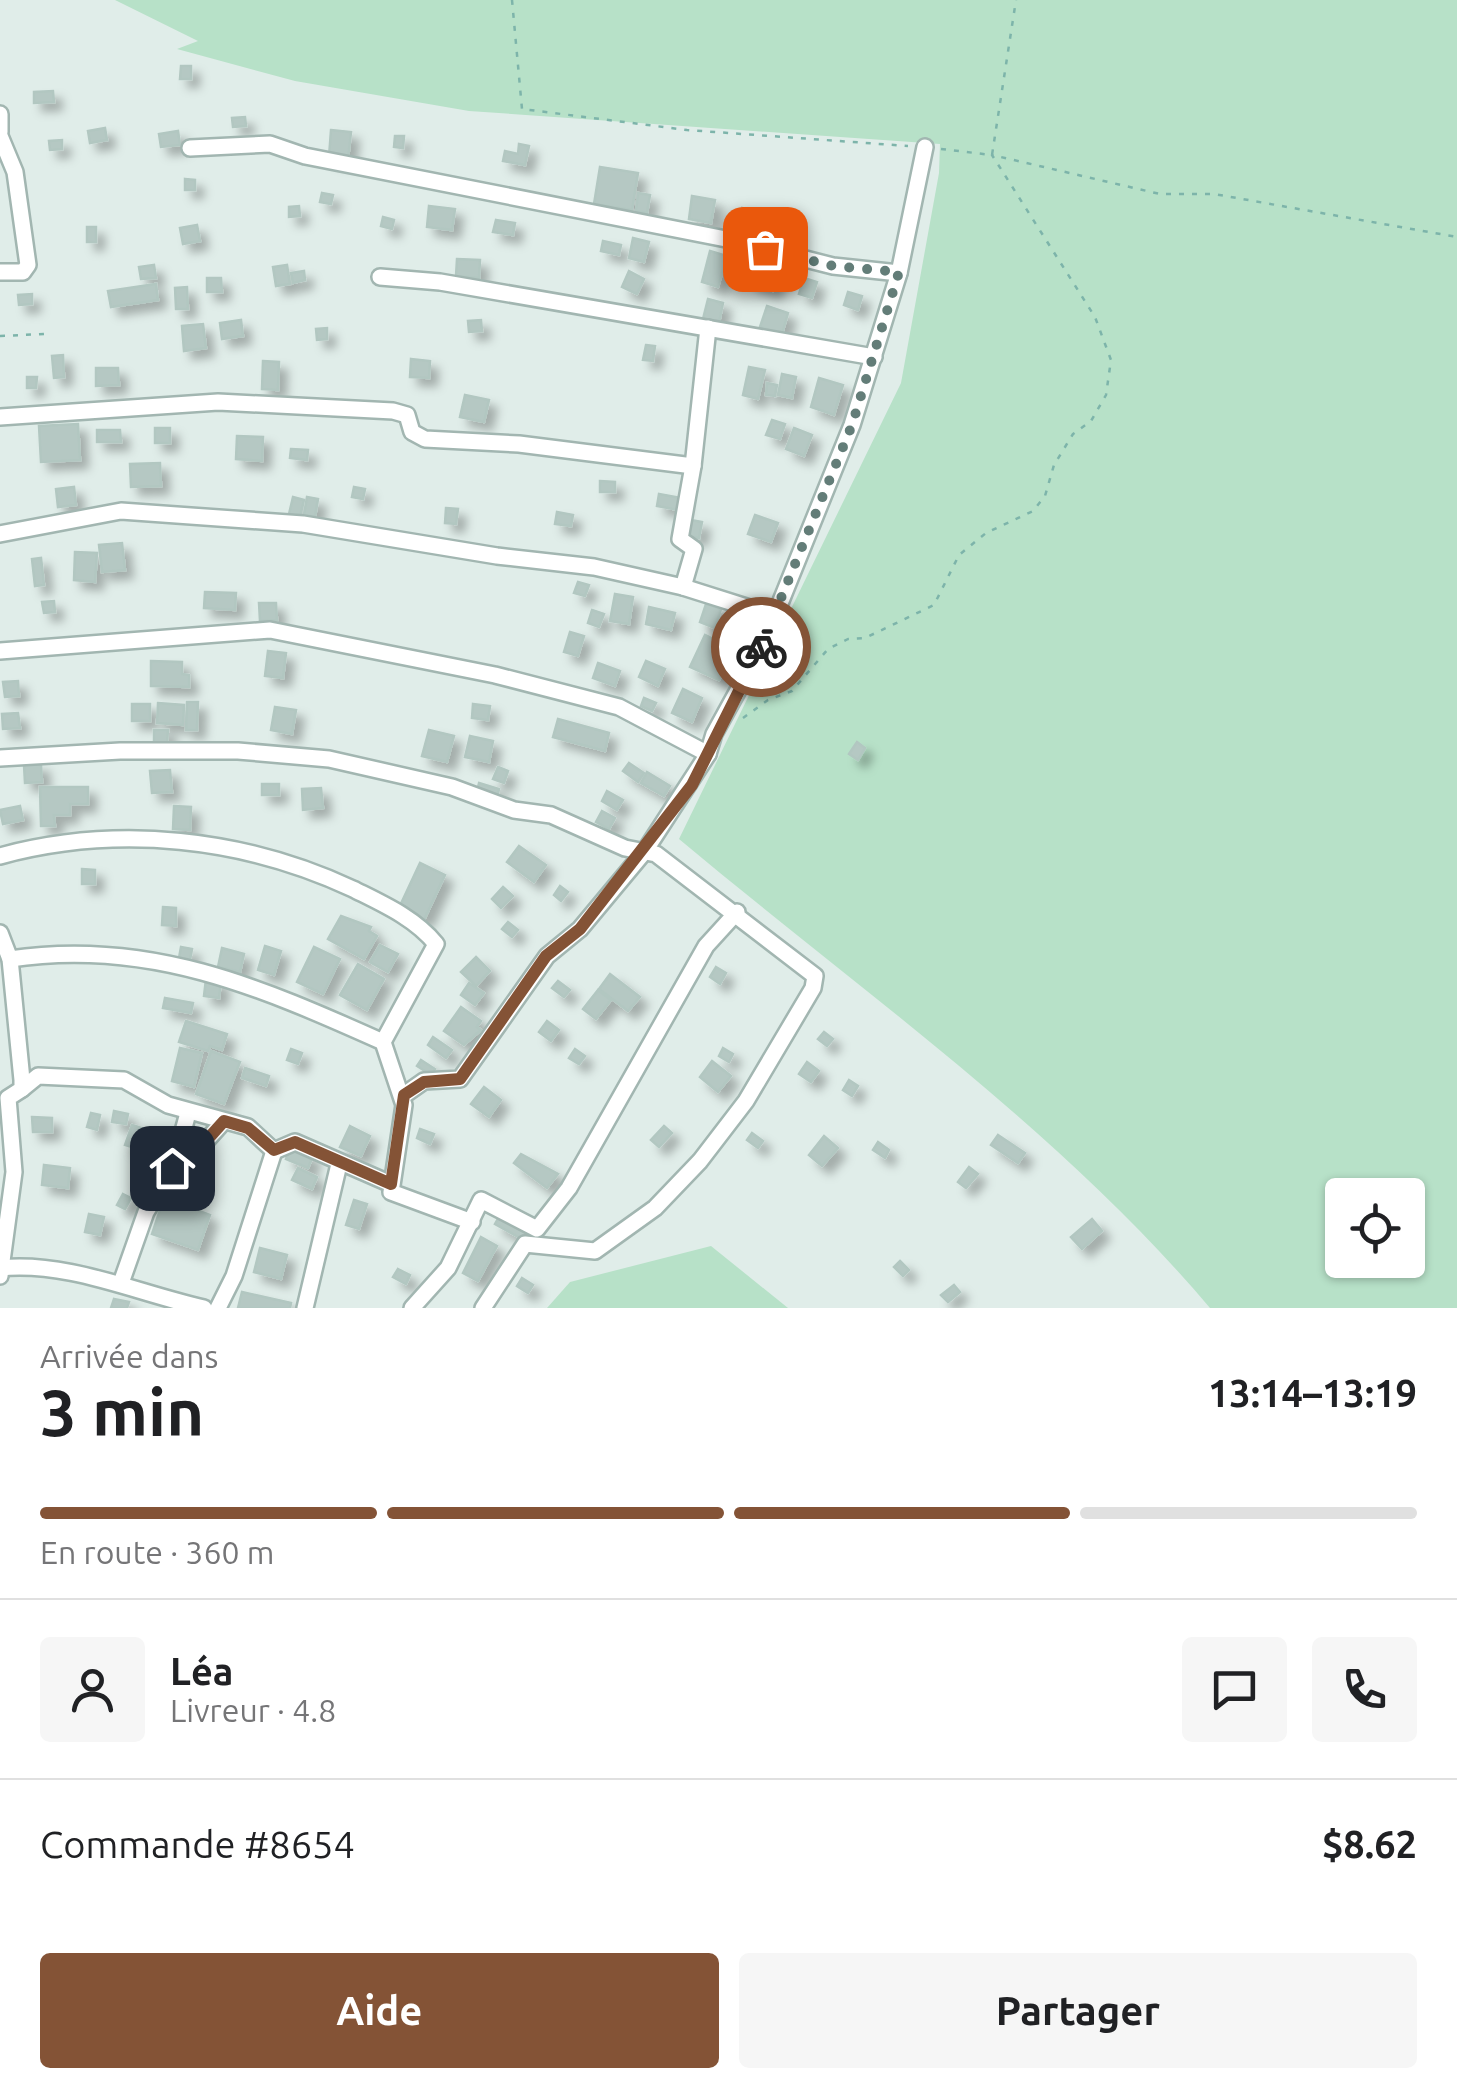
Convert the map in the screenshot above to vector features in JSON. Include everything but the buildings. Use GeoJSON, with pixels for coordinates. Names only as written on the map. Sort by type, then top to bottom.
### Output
{"type":"FeatureCollection","features":[{"type":"Feature","properties":{"kind":"street"},"geometry":{"type":"LineString","coordinates":[[0,114],[0,134],[15,172],[28,265],[22,272],[0,272]]}},
{"type":"Feature","properties":{"kind":"street"},"geometry":{"type":"LineString","coordinates":[[190,148],[286,146],[306,156],[731,240],[833,266],[899,272]]}},
{"type":"Feature","properties":{"kind":"street"},"geometry":{"type":"LineString","coordinates":[[404,1095],[424,1082],[460,1079],[546,956],[580,929],[645,851],[708,754],[775,616],[874,357],[899,272],[926,147]]}},
{"type":"Feature","properties":{"kind":"street"},"geometry":{"type":"LineString","coordinates":[[380,277],[440,282],[874,357]]}},
{"type":"Feature","properties":{"kind":"street"},"geometry":{"type":"LineString","coordinates":[[682,587],[694,549],[680,539],[693,466],[708,328]]}},
{"type":"Feature","properties":{"kind":"street"},"geometry":{"type":"LineString","coordinates":[[0,417],[218,402],[393,410],[408,415],[412,432],[426,439],[519,444],[693,466]]}},
{"type":"Feature","properties":{"kind":"street"},"geometry":{"type":"LineString","coordinates":[[0,534],[121,511],[304,524],[498,556],[594,567],[682,587],[775,616]]}},
{"type":"Feature","properties":{"kind":"street"},"geometry":{"type":"LineString","coordinates":[[0,651],[270,630],[495,675],[619,708],[708,754]]}},
{"type":"Feature","properties":{"kind":"street"},"geometry":{"type":"LineString","coordinates":[[0,758],[218,751],[329,760],[452,787],[514,810],[551,815],[625,848],[656,854],[816,976],[813,988],[746,1102],[655,1208],[595,1251],[525,1244]]}},
{"type":"Feature","properties":{"kind":"street"},"geometry":{"type":"LineString","coordinates":[[0,856],[114,840],[215,843],[298,864],[386,905],[436,944],[382,1042]]}},
{"type":"Feature","properties":{"kind":"street"},"geometry":{"type":"LineString","coordinates":[[483,1308],[525,1244],[569,1188],[706,946],[737,912]]}},
{"type":"Feature","properties":{"kind":"street"},"geometry":{"type":"LineString","coordinates":[[0,933],[10,959],[14,1172],[1,1271],[26,1264],[121,1283],[204,1308]]}},
{"type":"Feature","properties":{"kind":"street"},"geometry":{"type":"LineString","coordinates":[[10,959],[47,954],[116,954],[202,972],[258,986],[382,1042],[404,1095],[391,1192],[472,1222]]}},
{"type":"Feature","properties":{"kind":"street"},"geometry":{"type":"LineString","coordinates":[[10,1095],[38,1076],[124,1080],[188,1113],[248,1128],[274,1150]]}},
{"type":"Feature","properties":{"kind":"street"},"geometry":{"type":"LineString","coordinates":[[121,1283],[146,1212],[172,1168],[188,1113]]}},
{"type":"Feature","properties":{"kind":"street"},"geometry":{"type":"LineString","coordinates":[[172,1168],[188,1161],[224,1121]]}},
{"type":"Feature","properties":{"kind":"street"},"geometry":{"type":"LineString","coordinates":[[274,1150],[295,1142],[391,1184]]}},
{"type":"Feature","properties":{"kind":"street"},"geometry":{"type":"LineString","coordinates":[[218,1308],[234,1276],[274,1150]]}},
{"type":"Feature","properties":{"kind":"street"},"geometry":{"type":"LineString","coordinates":[[305,1308],[338,1164]]}},
{"type":"Feature","properties":{"kind":"street"},"geometry":{"type":"LineString","coordinates":[[412,1308],[448,1268],[481,1200],[537,1229]]}},
{"type":"Feature","properties":{"kind":"path"},"geometry":{"type":"LineString","coordinates":[[512,0],[522,109],[687,130],[992,155],[1160,194],[1214,194],[1457,237]]}},
{"type":"Feature","properties":{"kind":"path"},"geometry":{"type":"LineString","coordinates":[[735,726],[752,710],[792,692],[828,649],[848,638],[866,638],[934,605],[959,555],[986,533],[1033,511],[1044,496],[1054,465],[1072,434],[1091,420],[1106,395],[1112,360],[1095,316],[992,155],[1016,0]]}},
{"type":"Feature","properties":{"kind":"path"},"geometry":{"type":"LineString","coordinates":[[0,336],[45,334]]}},
{"type":"Feature","properties":{"kind":"green space"},"geometry":{"type":"Polygon","coordinates":[[[115,0],[1457,0],[1457,1308],[1210,1308],[1151,1242],[1022,1120],[679,839],[901,383],[939,173],[940,144],[469,111],[295,81],[177,49],[198,41],[115,0]]]}},
{"type":"Feature","properties":{"kind":"green space"},"geometry":{"type":"Polygon","coordinates":[[[711,1246],[788,1308],[547,1308],[570,1282],[711,1246]]]}},
{"type":"Feature","properties":{"kind":"way so far"},"geometry":{"type":"LineString","coordinates":[[761,647],[852,425],[899,272],[833,266],[765,249]]}},
{"type":"Feature","properties":{"kind":"route"},"geometry":{"type":"LineString","coordinates":[[172,1168],[188,1161],[224,1121],[248,1128],[274,1150],[295,1142],[391,1184],[404,1095],[424,1082],[460,1079],[546,956],[580,929],[645,851],[692,785],[714,734],[761,647]]}}]}
